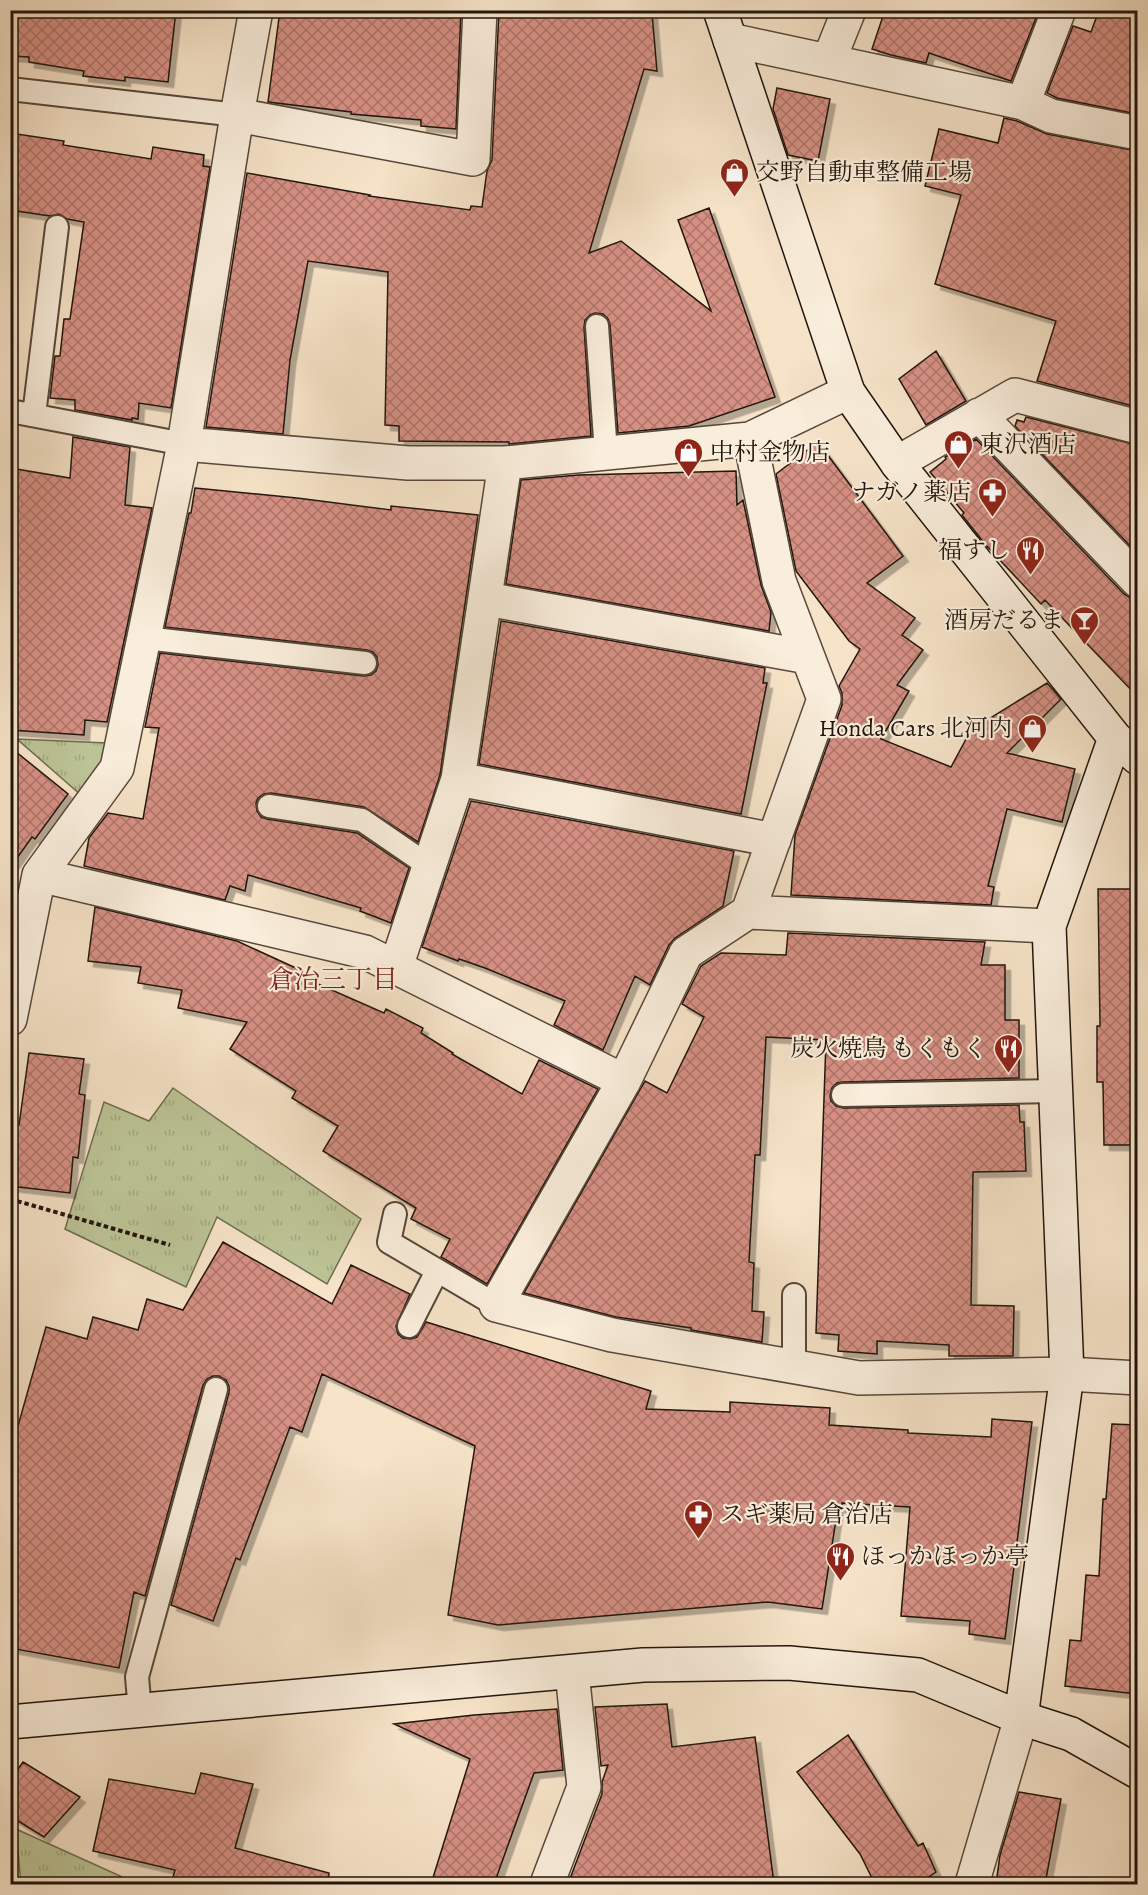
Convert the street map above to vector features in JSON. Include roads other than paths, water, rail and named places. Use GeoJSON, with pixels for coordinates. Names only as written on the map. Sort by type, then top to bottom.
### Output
{"type":"FeatureCollection","features":[{"type":"Feature","properties":{"kind":"street"},"geometry":{"type":"LineString","coordinates":[[10,1019],[39,875],[117,768],[184,444],[256,10]]}},
{"type":"Feature","properties":{"kind":"street"},"geometry":{"type":"LineString","coordinates":[[237,115],[473,159],[480,10]]}},
{"type":"Feature","properties":{"kind":"street"},"geometry":{"type":"LineString","coordinates":[[829,60],[849,10]]}},
{"type":"Feature","properties":{"kind":"street"},"geometry":{"type":"LineString","coordinates":[[1023,103],[1059,10]]}},
{"type":"Feature","properties":{"kind":"street"},"geometry":{"type":"LineString","coordinates":[[725,25],[829,60],[1023,103],[1050,116],[1137,133]]}},
{"type":"Feature","properties":{"kind":"street"},"geometry":{"type":"LineString","coordinates":[[725,25],[848,392],[897,464],[1126,748],[1049,926],[1067,1374],[1021,1718],[972,1884]]}},
{"type":"Feature","properties":{"kind":"street"},"geometry":{"type":"LineString","coordinates":[[184,444],[408,463],[505,463],[750,439],[848,392]]}},
{"type":"Feature","properties":{"kind":"street"},"geometry":{"type":"LineString","coordinates":[[897,464],[1015,394],[1137,427]]}},
{"type":"Feature","properties":{"kind":"street"},"geometry":{"type":"LineString","coordinates":[[979,415],[1137,581]]}},
{"type":"Feature","properties":{"kind":"street"},"geometry":{"type":"LineString","coordinates":[[748,912],[824,699],[778,580],[750,439]]}},
{"type":"Feature","properties":{"kind":"street"},"geometry":{"type":"LineString","coordinates":[[396,967],[458,779],[505,463]]}},
{"type":"Feature","properties":{"kind":"street"},"geometry":{"type":"LineString","coordinates":[[486,599],[808,657]]}},
{"type":"Feature","properties":{"kind":"street"},"geometry":{"type":"LineString","coordinates":[[458,779],[774,840]]}},
{"type":"Feature","properties":{"kind":"street"},"geometry":{"type":"LineString","coordinates":[[39,875],[366,952],[624,1082]]}},
{"type":"Feature","properties":{"kind":"street"},"geometry":{"type":"LineString","coordinates":[[1049,926],[748,912],[686,953],[624,1082],[496,1305],[612,1335],[859,1378],[1067,1374],[1137,1378]]}},
{"type":"Feature","properties":{"kind":"street"},"geometry":{"type":"LineString","coordinates":[[10,1722],[643,1665],[789,1663],[918,1675],[1021,1718],[1071,1734],[1137,1773]]}},
{"type":"Feature","properties":{"kind":"street"},"geometry":{"type":"LineString","coordinates":[[547,1884],[584,1787],[572,1672]]}},
{"type":"Feature","properties":{"kind":"lane"},"geometry":{"type":"LineString","coordinates":[[10,89],[237,115]]}},
{"type":"Feature","properties":{"kind":"lane"},"geometry":{"type":"LineString","coordinates":[[33,415],[57,227]]}},
{"type":"Feature","properties":{"kind":"lane"},"geometry":{"type":"LineString","coordinates":[[597,326],[606,453]]}},
{"type":"Feature","properties":{"kind":"lane"},"geometry":{"type":"LineString","coordinates":[[10,411],[184,444]]}},
{"type":"Feature","properties":{"kind":"lane"},"geometry":{"type":"LineString","coordinates":[[145,638],[365,663]]}},
{"type":"Feature","properties":{"kind":"lane"},"geometry":{"type":"LineString","coordinates":[[268,806],[362,820],[429,866]]}},
{"type":"Feature","properties":{"kind":"lane"},"geometry":{"type":"LineString","coordinates":[[843,1095],[1056,1091]]}},
{"type":"Feature","properties":{"kind":"lane"},"geometry":{"type":"LineString","coordinates":[[395,1214],[389,1242],[496,1305]]}},
{"type":"Feature","properties":{"kind":"lane"},"geometry":{"type":"LineString","coordinates":[[409,1326],[437,1271]]}},
{"type":"Feature","properties":{"kind":"lane"},"geometry":{"type":"LineString","coordinates":[[794,1295],[794,1367]]}},
{"type":"Feature","properties":{"kind":"lane"},"geometry":{"type":"LineString","coordinates":[[140,1711],[137,1677],[216,1389]]}},
{"type":"Feature","properties":{"kind":"place","name":"交野自動車整備工場"},"geometry":{"type":"Point","coordinates":[735,198]}},
{"type":"Feature","properties":{"kind":"place","name":"東沢酒店"},"geometry":{"type":"Point","coordinates":[959,470]}},
{"type":"Feature","properties":{"kind":"place","name":"中村金物店"},"geometry":{"type":"Point","coordinates":[689,478]}},
{"type":"Feature","properties":{"kind":"place","name":"ナガノ薬店"},"geometry":{"type":"Point","coordinates":[992,518]}},
{"type":"Feature","properties":{"kind":"place","name":"福すし"},"geometry":{"type":"Point","coordinates":[1031,576]}},
{"type":"Feature","properties":{"kind":"place","name":"酒房だるま"},"geometry":{"type":"Point","coordinates":[1085,646]}},
{"type":"Feature","properties":{"kind":"place","name":"Honda Cars 北河内"},"geometry":{"type":"Point","coordinates":[1033,754]}},
{"type":"Feature","properties":{"kind":"place","name":"炭火焼鳥 もくもく"},"geometry":{"type":"Point","coordinates":[1008,1074]}},
{"type":"Feature","properties":{"kind":"place","name":"スギ薬局 倉治店"},"geometry":{"type":"Point","coordinates":[699,1540]}},
{"type":"Feature","properties":{"kind":"place","name":"ほっかほっか亭"},"geometry":{"type":"Point","coordinates":[840,1582]}},
{"type":"Feature","properties":{"kind":"district","name":"倉治三丁目"},"geometry":{"type":"Point","coordinates":[333,979]}}]}
